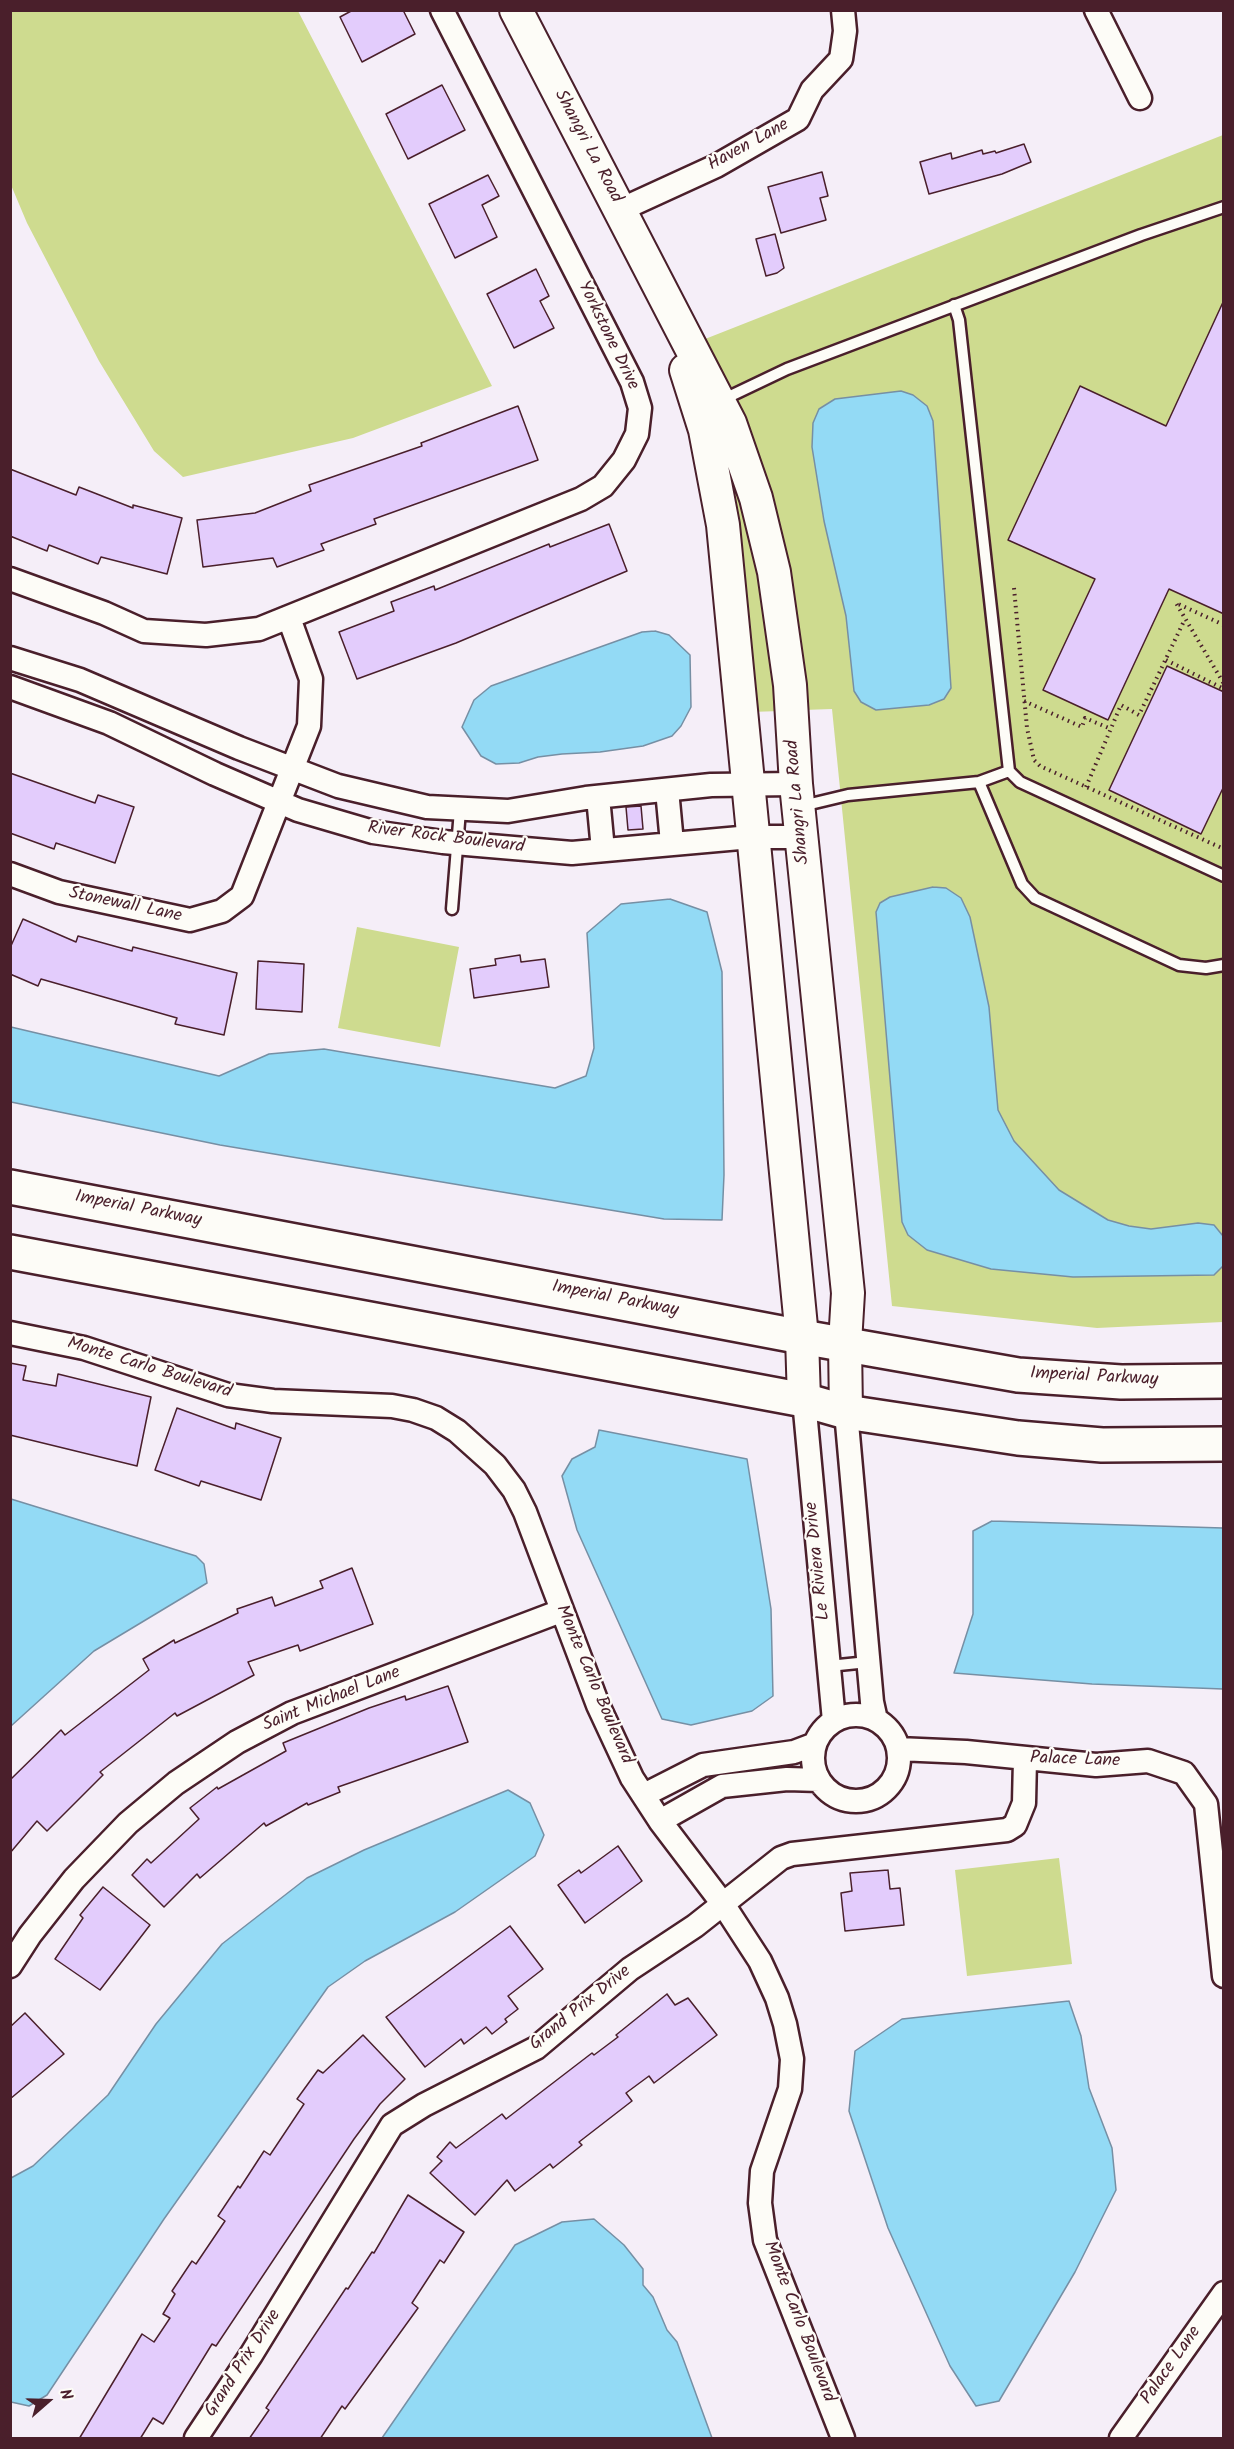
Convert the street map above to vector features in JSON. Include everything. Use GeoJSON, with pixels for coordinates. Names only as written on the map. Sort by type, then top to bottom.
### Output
{"type":"FeatureCollection","features":[{"type":"Feature","properties":{"kind":"main road","name":"Imperial Parkway"},"geometry":{"type":"LineString","coordinates":[[10,1186],[802,1337],[1018,1375],[1121,1382],[1224,1381]]}},
{"type":"Feature","properties":{"kind":"main road"},"geometry":{"type":"LineString","coordinates":[[10,1252],[804,1400],[846,1412],[1018,1438],[1102,1445],[1224,1444]]}},
{"type":"Feature","properties":{"kind":"street","name":"Yorkstone Drive"},"geometry":{"type":"LineString","coordinates":[[10,579],[104,613],[144,631],[206,635],[260,629],[580,499],[603,486],[624,460],[637,434],[640,408],[632,382],[442,10]]}},
{"type":"Feature","properties":{"kind":"street","name":"Shangri La Road"},"geometry":{"type":"LineString","coordinates":[[516,10],[730,423],[756,498],[774,572],[790,685],[799,810],[848,1293],[845,1343],[846,1412]]}},
{"type":"Feature","properties":{"kind":"street","name":"Haven Lane"},"geometry":{"type":"LineString","coordinates":[[620,210],[716,166],[798,119],[813,90],[841,59],[845,31],[843,10]]}},
{"type":"Feature","properties":{"kind":"street"},"geometry":{"type":"LineString","coordinates":[[1096,10],[1140,98]]}},
{"type":"Feature","properties":{"kind":"street","name":"Shangri La Road"},"geometry":{"type":"LineString","coordinates":[[658,283],[705,430],[723,525],[751,837],[802,1337],[804,1400]]}},
{"type":"Feature","properties":{"kind":"street"},"geometry":{"type":"LineString","coordinates":[[281,802],[309,726],[312,699],[311,679],[289,618]]}},
{"type":"Feature","properties":{"kind":"street","name":"River Rock Boulevard"},"geometry":{"type":"LineString","coordinates":[[10,658],[80,680],[338,786],[426,807],[508,811],[598,797],[746,783],[799,810]]}},
{"type":"Feature","properties":{"kind":"street","name":"River Rock Boulevard"},"geometry":{"type":"LineString","coordinates":[[10,687],[109,723],[281,802],[373,832],[458,844],[572,853],[751,837],[799,810]]}},
{"type":"Feature","properties":{"kind":"street"},"geometry":{"type":"LineString","coordinates":[[667,790],[672,843]]}},
{"type":"Feature","properties":{"kind":"street"},"geometry":{"type":"LineString","coordinates":[[598,797],[603,850]]}},
{"type":"Feature","properties":{"kind":"street","name":"Stonewall Lane"},"geometry":{"type":"LineString","coordinates":[[10,874],[59,892],[190,920],[222,911],[242,896],[281,802]]}},
{"type":"Feature","properties":{"kind":"street","name":"Monte Carlo Boulevard"},"geometry":{"type":"LineString","coordinates":[[10,1334],[84,1348],[228,1395],[273,1401],[392,1406],[436,1418],[476,1446],[495,1465],[514,1490],[525,1512],[598,1705],[632,1778],[660,1821],[723,1904],[771,1981],[785,2024],[792,2059],[790,2089],[762,2171],[760,2203],[765,2240],[843,2439]]}},
{"type":"Feature","properties":{"kind":"street","name":"Le Riviera Drive"},"geometry":{"type":"LineString","coordinates":[[804,1400],[834,1721]]}},
{"type":"Feature","properties":{"kind":"street"},"geometry":{"type":"LineString","coordinates":[[846,1412],[868,1662],[876,1720]]}},
{"type":"Feature","properties":{"kind":"street","name":"Saint Michael Lane"},"geometry":{"type":"LineString","coordinates":[[10,1966],[30,1935],[74,1879],[128,1823],[176,1784],[237,1742],[292,1713],[561,1611]]}},
{"type":"Feature","properties":{"kind":"street"},"geometry":{"type":"LineString","coordinates":[[862,1715],[876,1720],[894,1738],[898,1749],[899,1763],[896,1776],[889,1787],[872,1798],[852,1801],[839,1798],[819,1780],[813,1757],[815,1744],[826,1727],[834,1721],[847,1716],[862,1715]]}},
{"type":"Feature","properties":{"kind":"street"},"geometry":{"type":"LineString","coordinates":[[644,1795],[703,1765],[794,1752],[815,1744]]}},
{"type":"Feature","properties":{"kind":"street","name":"Palace Lane"},"geometry":{"type":"LineString","coordinates":[[898,1749],[966,1752],[1096,1765],[1148,1761],[1184,1773],[1206,1804],[1224,1976]]}},
{"type":"Feature","properties":{"kind":"street","name":"Grand Prix Drive"},"geometry":{"type":"LineString","coordinates":[[196,2439],[251,2355],[392,2125],[443,2095],[536,2048],[630,1969],[695,1926],[766,1869],[792,1854],[1007,1830],[1015,1824],[1024,1803],[1025,1759]]}},
{"type":"Feature","properties":{"kind":"street"},"geometry":{"type":"LineString","coordinates":[[660,1821],[722,1786],[786,1779],[819,1780]]}},
{"type":"Feature","properties":{"kind":"street","name":"Palace Lane"},"geometry":{"type":"LineString","coordinates":[[1121,2439],[1224,2293]]}},
{"type":"Feature","properties":{"kind":"lane"},"geometry":{"type":"LineString","coordinates":[[719,402],[786,369],[1224,207]]}},
{"type":"Feature","properties":{"kind":"lane"},"geometry":{"type":"LineString","coordinates":[[954,305],[959,320],[1009,771],[1020,782],[1224,876]]}},
{"type":"Feature","properties":{"kind":"lane"},"geometry":{"type":"LineString","coordinates":[[799,810],[848,795],[979,782],[1009,771]]}},
{"type":"Feature","properties":{"kind":"lane"},"geometry":{"type":"LineString","coordinates":[[979,782],[1022,885],[1035,898],[1179,965],[1206,968],[1224,965]]}},
{"type":"Feature","properties":{"kind":"lane"},"geometry":{"type":"LineString","coordinates":[[452,909],[460,810]]}},
{"type":"Feature","properties":{"kind":"lane"},"geometry":{"type":"LineString","coordinates":[[830,1666],[868,1662]]}},
{"type":"Feature","properties":{"kind":"path"},"geometry":{"type":"LineString","coordinates":[[1014,588],[1029,747],[1034,760],[1040,766],[1224,849]]}},
{"type":"Feature","properties":{"kind":"path"},"geometry":{"type":"LineString","coordinates":[[1224,625],[1176,603],[1224,684]]}},
{"type":"Feature","properties":{"kind":"path"},"geometry":{"type":"LineString","coordinates":[[1086,787],[1121,705],[1139,715],[1185,619]]}},
{"type":"Feature","properties":{"kind":"path"},"geometry":{"type":"LineString","coordinates":[[1166,660],[1224,689]]}},
{"type":"Feature","properties":{"kind":"path"},"geometry":{"type":"LineString","coordinates":[[1024,701],[1082,727],[1086,718],[1111,729]]}},
{"type":"Feature","properties":{"kind":"green space"},"geometry":{"type":"Polygon","coordinates":[[[10,11],[298,11],[492,386],[353,438],[183,477],[154,451],[99,361],[27,223],[11,185],[10,11]]]}},
{"type":"Feature","properties":{"kind":"green space"},"geometry":{"type":"Polygon","coordinates":[[[1223,135],[1223,1322],[1097,1328],[892,1306],[832,709],[803,710],[700,341],[1223,135]]]}},
{"type":"Feature","properties":{"kind":"green space"},"geometry":{"type":"Polygon","coordinates":[[[720,427],[763,574],[781,711],[750,712],[720,427]]]}},
{"type":"Feature","properties":{"kind":"green space"},"geometry":{"type":"Polygon","coordinates":[[[357,927],[459,947],[440,1047],[338,1028],[357,927]]]}},
{"type":"Feature","properties":{"kind":"green space"},"geometry":{"type":"Polygon","coordinates":[[[1059,1858],[1072,1964],[967,1976],[955,1870],[1059,1858]]]}},
{"type":"Feature","properties":{"kind":"water"},"geometry":{"type":"Polygon","coordinates":[[[901,391],[913,395],[927,406],[933,421],[951,688],[944,699],[929,705],[876,710],[861,702],[854,691],[846,616],[824,521],[812,447],[813,423],[819,409],[835,399],[901,391]]]}},
{"type":"Feature","properties":{"kind":"water"},"geometry":{"type":"Polygon","coordinates":[[[655,631],[669,635],[690,655],[691,707],[681,726],[672,736],[643,746],[562,754],[538,757],[519,763],[496,764],[481,756],[462,727],[474,700],[491,686],[642,632],[655,631]]]}},
{"type":"Feature","properties":{"kind":"water"},"geometry":{"type":"Polygon","coordinates":[[[933,887],[946,888],[961,898],[970,917],[989,1007],[998,1110],[1014,1141],[1059,1190],[1108,1220],[1151,1229],[1198,1223],[1214,1225],[1223,1236],[1224,1265],[1214,1275],[1073,1277],[991,1269],[927,1250],[908,1235],[902,1222],[876,912],[880,903],[890,897],[933,887]]]}},
{"type":"Feature","properties":{"kind":"water"},"geometry":{"type":"Polygon","coordinates":[[[670,899],[707,912],[722,972],[724,1175],[722,1220],[664,1219],[220,1145],[11,1102],[11,1027],[219,1076],[269,1054],[324,1049],[555,1088],[586,1076],[594,1048],[587,933],[621,904],[670,899]]]}},
{"type":"Feature","properties":{"kind":"water"},"geometry":{"type":"Polygon","coordinates":[[[599,1430],[747,1459],[771,1609],[773,1696],[752,1711],[691,1725],[662,1719],[577,1530],[562,1476],[572,1459],[595,1447],[599,1430]]]}},
{"type":"Feature","properties":{"kind":"water"},"geometry":{"type":"Polygon","coordinates":[[[11,1499],[196,1556],[204,1564],[207,1583],[94,1651],[11,1726],[11,1499]]]}},
{"type":"Feature","properties":{"kind":"water"},"geometry":{"type":"Polygon","coordinates":[[[992,1521],[1223,1528],[1223,1689],[1092,1684],[954,1673],[973,1614],[973,1531],[992,1521]]]}},
{"type":"Feature","properties":{"kind":"water"},"geometry":{"type":"Polygon","coordinates":[[[508,1790],[530,1803],[544,1835],[535,1856],[455,1912],[365,1961],[328,1987],[164,2219],[47,2395],[29,2406],[11,2402],[11,2178],[33,2166],[108,2095],[156,2024],[222,1944],[307,1878],[364,1850],[508,1790]]]}},
{"type":"Feature","properties":{"kind":"water"},"geometry":{"type":"Polygon","coordinates":[[[1069,2001],[1081,2036],[1089,2088],[1112,2148],[1116,2190],[1075,2272],[999,2401],[976,2406],[950,2366],[888,2228],[849,2111],[855,2051],[902,2019],[1069,2001]]]}},
{"type":"Feature","properties":{"kind":"water"},"geometry":{"type":"Polygon","coordinates":[[[594,2219],[624,2245],[643,2269],[643,2285],[653,2297],[667,2330],[677,2342],[712,2438],[382,2438],[515,2245],[562,2222],[594,2219]]]}},
{"type":"Feature","properties":{"kind":"building"},"geometry":{"type":"Polygon","coordinates":[[[353,10],[403,10],[415,34],[362,62],[340,17],[353,10]]]}},
{"type":"Feature","properties":{"kind":"building"},"geometry":{"type":"Polygon","coordinates":[[[442,85],[465,130],[408,159],[386,114],[442,85]]]}},
{"type":"Feature","properties":{"kind":"building"},"geometry":{"type":"Polygon","coordinates":[[[1024,144],[1031,162],[1002,174],[929,194],[920,162],[951,153],[952,159],[982,150],[983,154],[995,151],[996,153],[1024,144]]]}},
{"type":"Feature","properties":{"kind":"building"},"geometry":{"type":"Polygon","coordinates":[[[822,172],[828,196],[820,198],[826,220],[781,233],[768,187],[822,172]]]}},
{"type":"Feature","properties":{"kind":"building"},"geometry":{"type":"Polygon","coordinates":[[[488,175],[499,196],[482,205],[497,237],[455,258],[429,204],[488,175]]]}},
{"type":"Feature","properties":{"kind":"building"},"geometry":{"type":"Polygon","coordinates":[[[775,234],[784,268],[766,276],[756,239],[775,234]]]}},
{"type":"Feature","properties":{"kind":"building"},"geometry":{"type":"Polygon","coordinates":[[[536,269],[549,296],[540,301],[554,328],[514,348],[487,294],[536,269]]]}},
{"type":"Feature","properties":{"kind":"building"},"geometry":{"type":"Polygon","coordinates":[[[1224,300],[1224,614],[1169,589],[1108,720],[1043,690],[1095,579],[1008,540],[1080,386],[1166,426],[1224,300]]]}},
{"type":"Feature","properties":{"kind":"building"},"geometry":{"type":"Polygon","coordinates":[[[518,406],[538,460],[374,519],[376,524],[321,544],[324,550],[277,567],[273,558],[203,567],[197,520],[255,513],[311,491],[309,485],[422,446],[421,443],[518,406]]]}},
{"type":"Feature","properties":{"kind":"building"},"geometry":{"type":"Polygon","coordinates":[[[10,469],[76,495],[79,487],[133,508],[133,505],[182,518],[167,574],[101,557],[98,564],[49,545],[47,551],[10,536],[10,469]]]}},
{"type":"Feature","properties":{"kind":"building"},"geometry":{"type":"Polygon","coordinates":[[[609,524],[627,571],[456,643],[357,679],[339,632],[394,611],[391,602],[434,586],[435,590],[549,544],[550,547],[609,524]]]}},
{"type":"Feature","properties":{"kind":"building"},"geometry":{"type":"Polygon","coordinates":[[[1167,666],[1224,692],[1224,786],[1201,834],[1109,790],[1167,666]]]}},
{"type":"Feature","properties":{"kind":"building"},"geometry":{"type":"Polygon","coordinates":[[[10,773],[95,803],[98,795],[134,807],[115,863],[56,843],[54,849],[10,833],[10,773]]]}},
{"type":"Feature","properties":{"kind":"building"},"geometry":{"type":"Polygon","coordinates":[[[641,806],[643,829],[628,830],[626,807],[641,806]]]}},
{"type":"Feature","properties":{"kind":"building"},"geometry":{"type":"Polygon","coordinates":[[[23,919],[76,942],[78,936],[132,951],[133,947],[237,973],[224,1035],[175,1024],[177,1018],[41,979],[38,986],[10,974],[10,948],[23,919]]]}},
{"type":"Feature","properties":{"kind":"building"},"geometry":{"type":"Polygon","coordinates":[[[520,955],[521,962],[545,959],[549,987],[474,998],[470,969],[496,965],[495,959],[520,955]]]}},
{"type":"Feature","properties":{"kind":"building"},"geometry":{"type":"Polygon","coordinates":[[[258,961],[304,964],[302,1012],[256,1009],[258,961]]]}},
{"type":"Feature","properties":{"kind":"building"},"geometry":{"type":"Polygon","coordinates":[[[10,1363],[26,1366],[23,1380],[56,1386],[58,1374],[151,1397],[137,1466],[10,1435],[10,1363]]]}},
{"type":"Feature","properties":{"kind":"building"},"geometry":{"type":"Polygon","coordinates":[[[177,1408],[235,1429],[236,1423],[281,1438],[261,1500],[201,1481],[199,1486],[155,1470],[177,1408]]]}},
{"type":"Feature","properties":{"kind":"building"},"geometry":{"type":"Polygon","coordinates":[[[352,1568],[373,1624],[300,1651],[298,1645],[248,1662],[254,1675],[177,1716],[175,1713],[100,1772],[103,1775],[47,1831],[37,1821],[10,1853],[10,1780],[61,1730],[65,1735],[149,1670],[143,1659],[174,1640],[175,1643],[238,1613],[237,1609],[272,1597],[275,1606],[323,1588],[320,1581],[352,1568]]]}},
{"type":"Feature","properties":{"kind":"building"},"geometry":{"type":"Polygon","coordinates":[[[448,1686],[468,1742],[338,1787],[340,1792],[308,1805],[307,1803],[266,1826],[264,1823],[200,1878],[197,1874],[164,1907],[132,1875],[147,1859],[151,1863],[199,1819],[190,1808],[217,1787],[218,1789],[286,1751],[283,1743],[369,1708],[405,1696],[406,1700],[448,1686]]]}},
{"type":"Feature","properties":{"kind":"building"},"geometry":{"type":"Polygon","coordinates":[[[618,1846],[642,1881],[585,1923],[558,1885],[579,1870],[581,1873],[618,1846]]]}},
{"type":"Feature","properties":{"kind":"building"},"geometry":{"type":"Polygon","coordinates":[[[888,1870],[890,1889],[900,1888],[904,1925],[845,1931],[841,1893],[852,1891],[850,1873],[888,1870]]]}},
{"type":"Feature","properties":{"kind":"building"},"geometry":{"type":"Polygon","coordinates":[[[103,1887],[150,1925],[100,1990],[55,1959],[83,1918],[80,1915],[103,1887]]]}},
{"type":"Feature","properties":{"kind":"building"},"geometry":{"type":"Polygon","coordinates":[[[510,1926],[543,1969],[508,1996],[518,2009],[505,2019],[507,2022],[492,2034],[486,2027],[464,2044],[461,2039],[425,2067],[386,2017],[510,1926]]]}},
{"type":"Feature","properties":{"kind":"building"},"geometry":{"type":"Polygon","coordinates":[[[667,1994],[675,2005],[688,1998],[717,2035],[654,2083],[649,2076],[626,2093],[632,2101],[579,2142],[582,2145],[553,2168],[550,2164],[515,2191],[507,2180],[475,2215],[430,2173],[442,2161],[437,2157],[450,2142],[456,2148],[502,2114],[506,2119],[592,2053],[594,2055],[618,2037],[616,2035],[667,1994]]]}},
{"type":"Feature","properties":{"kind":"building"},"geometry":{"type":"Polygon","coordinates":[[[25,2013],[64,2054],[10,2099],[10,2027],[25,2013]]]}},
{"type":"Feature","properties":{"kind":"building"},"geometry":{"type":"Polygon","coordinates":[[[363,2035],[405,2079],[380,2104],[354,2139],[216,2346],[212,2344],[163,2424],[153,2418],[140,2439],[79,2439],[142,2334],[154,2342],[170,2318],[163,2314],[175,2294],[172,2291],[192,2261],[196,2264],[225,2221],[218,2216],[238,2186],[240,2188],[264,2151],[270,2155],[304,2104],[297,2099],[318,2070],[323,2073],[363,2035]]]}},
{"type":"Feature","properties":{"kind":"building"},"geometry":{"type":"Polygon","coordinates":[[[408,2195],[464,2232],[444,2263],[440,2260],[412,2303],[418,2308],[345,2409],[342,2406],[320,2439],[249,2439],[269,2410],[266,2408],[346,2288],[348,2289],[372,2252],[374,2253],[408,2195]]]}}]}
